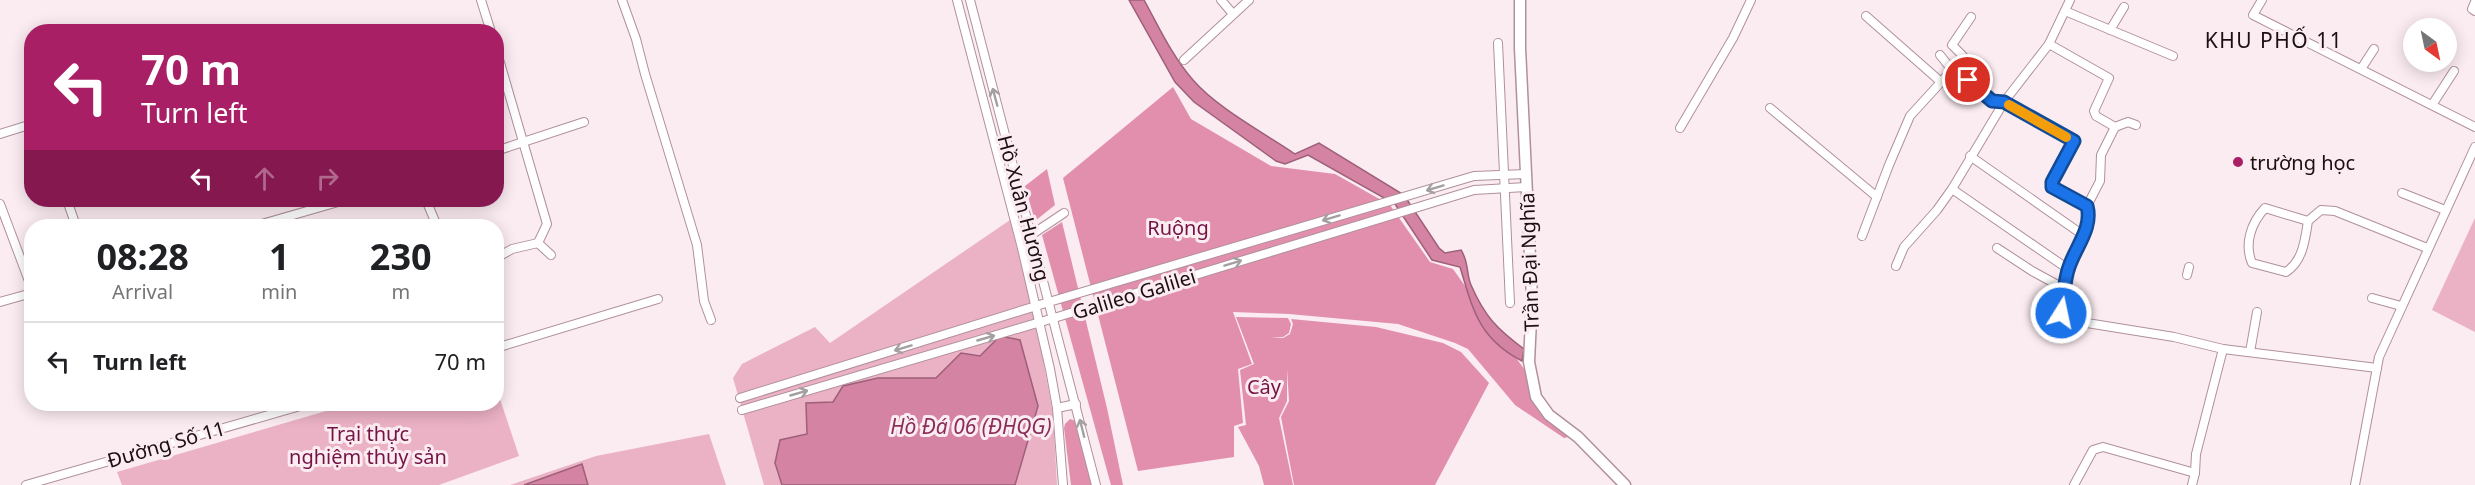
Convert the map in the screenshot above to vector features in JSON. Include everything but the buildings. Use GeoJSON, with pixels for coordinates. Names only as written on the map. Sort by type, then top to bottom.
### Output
{"type":"FeatureCollection","features":[{"type":"Feature","properties":{"kind":"street"},"geometry":{"type":"LineString","coordinates":[[481,0],[488,24]]}},
{"type":"Feature","properties":{"kind":"street"},"geometry":{"type":"LineString","coordinates":[[622,0],[636,39],[697,245],[705,301],[711,320]]}},
{"type":"Feature","properties":{"kind":"street","name":"Hồ Xuân Hương"},"geometry":{"type":"LineString","coordinates":[[957,0],[1039,323],[1056,408],[1063,485]]}},
{"type":"Feature","properties":{"kind":"street","name":"Hồ Xuân Hương"},"geometry":{"type":"LineString","coordinates":[[970,0],[1096,485]]}},
{"type":"Feature","properties":{"kind":"street"},"geometry":{"type":"LineString","coordinates":[[1221,0],[1233,14]]}},
{"type":"Feature","properties":{"kind":"street"},"geometry":{"type":"LineString","coordinates":[[1184,60],[1249,0]]}},
{"type":"Feature","properties":{"kind":"street","name":"Trần Đại Nghĩa"},"geometry":{"type":"LineString","coordinates":[[1520,0],[1532,298],[1529,362],[1536,397],[1550,415],[1578,437],[1624,485]]}},
{"type":"Feature","properties":{"kind":"street"},"geometry":{"type":"LineString","coordinates":[[1680,128],[1733,38],[1751,0]]}},
{"type":"Feature","properties":{"kind":"street"},"geometry":{"type":"LineString","coordinates":[[1896,266],[1904,247],[1937,210],[1952,189],[2004,102],[2049,44],[2070,0]]}},
{"type":"Feature","properties":{"kind":"street"},"geometry":{"type":"LineString","coordinates":[[2262,0],[2253,15],[2475,127]]}},
{"type":"Feature","properties":{"kind":"street"},"geometry":{"type":"LineString","coordinates":[[2110,30],[2124,7]]}},
{"type":"Feature","properties":{"kind":"street"},"geometry":{"type":"LineString","coordinates":[[2065,11],[2172,56]]}},
{"type":"Feature","properties":{"kind":"street"},"geometry":{"type":"LineString","coordinates":[[1866,16],[1941,82]]}},
{"type":"Feature","properties":{"kind":"street"},"geometry":{"type":"LineString","coordinates":[[1862,236],[1910,116],[1941,82],[1954,72],[1963,56],[1952,45],[1971,17]]}},
{"type":"Feature","properties":{"kind":"street"},"geometry":{"type":"LineString","coordinates":[[1498,43],[1509,303]]}},
{"type":"Feature","properties":{"kind":"street"},"geometry":{"type":"LineString","coordinates":[[2049,44],[2109,78],[2094,111],[2096,116],[2115,127]]}},
{"type":"Feature","properties":{"kind":"street"},"geometry":{"type":"LineString","coordinates":[[2361,69],[2374,50]]}},
{"type":"Feature","properties":{"kind":"street"},"geometry":{"type":"LineString","coordinates":[[1940,55],[1954,72],[1968,80],[1992,101],[2004,102],[2074,141],[2052,182],[2052,187],[2087,206]]}},
{"type":"Feature","properties":{"kind":"street"},"geometry":{"type":"LineString","coordinates":[[2432,105],[2453,72]]}},
{"type":"Feature","properties":{"kind":"street"},"geometry":{"type":"LineString","coordinates":[[504,74],[547,224],[538,243]]}},
{"type":"Feature","properties":{"kind":"street"},"geometry":{"type":"LineString","coordinates":[[1770,108],[1876,197]]}},
{"type":"Feature","properties":{"kind":"street"},"geometry":{"type":"LineString","coordinates":[[504,148],[584,122]]}},
{"type":"Feature","properties":{"kind":"street"},"geometry":{"type":"LineString","coordinates":[[2136,125],[2128,122],[2115,127],[2101,155],[2100,181],[2087,206],[2088,227],[2068,269],[2061,313],[2063,316],[2087,323],[2223,349],[2377,368]]}},
{"type":"Feature","properties":{"kind":"street"},"geometry":{"type":"LineString","coordinates":[[0,134],[24,126]]}},
{"type":"Feature","properties":{"kind":"street"},"geometry":{"type":"LineString","coordinates":[[2355,485],[2379,357],[2475,147]]}},
{"type":"Feature","properties":{"kind":"street"},"geometry":{"type":"LineString","coordinates":[[1970,156],[2083,235]]}},
{"type":"Feature","properties":{"kind":"street","name":"Galileo Galilei"},"geometry":{"type":"LineString","coordinates":[[740,398],[1035,306],[1474,176],[1526,174]]}},
{"type":"Feature","properties":{"kind":"street"},"geometry":{"type":"LineString","coordinates":[[1461,180],[1464,193]]}},
{"type":"Feature","properties":{"kind":"street","name":"Galileo Galilei"},"geometry":{"type":"LineString","coordinates":[[742,410],[1039,323],[1474,190],[1527,187]]}},
{"type":"Feature","properties":{"kind":"street"},"geometry":{"type":"LineString","coordinates":[[1952,189],[2068,269]]}},
{"type":"Feature","properties":{"kind":"street"},"geometry":{"type":"LineString","coordinates":[[2402,193],[2445,210]]}},
{"type":"Feature","properties":{"kind":"street"},"geometry":{"type":"LineString","coordinates":[[0,204],[24,269]]}},
{"type":"Feature","properties":{"kind":"street"},"geometry":{"type":"LineString","coordinates":[[279,219],[321,207]]}},
{"type":"Feature","properties":{"kind":"street"},"geometry":{"type":"LineString","coordinates":[[2308,222],[2265,208],[2254,221],[2247,252],[2252,263],[2286,272],[2290,269],[2300,256],[2308,222],[2321,210],[2335,211],[2427,248]]}},
{"type":"Feature","properties":{"kind":"street"},"geometry":{"type":"LineString","coordinates":[[1031,235],[1064,213]]}},
{"type":"Feature","properties":{"kind":"street"},"geometry":{"type":"LineString","coordinates":[[538,243],[551,255]]}},
{"type":"Feature","properties":{"kind":"street"},"geometry":{"type":"LineString","coordinates":[[504,254],[512,249],[538,243]]}},
{"type":"Feature","properties":{"kind":"street"},"geometry":{"type":"LineString","coordinates":[[1997,248],[2032,272],[2066,289]]}},
{"type":"Feature","properties":{"kind":"street"},"geometry":{"type":"LineString","coordinates":[[0,302],[24,294]]}},
{"type":"Feature","properties":{"kind":"street"},"geometry":{"type":"LineString","coordinates":[[2372,298],[2401,306]]}},
{"type":"Feature","properties":{"kind":"street"},"geometry":{"type":"LineString","coordinates":[[504,346],[658,299]]}},
{"type":"Feature","properties":{"kind":"street"},"geometry":{"type":"LineString","coordinates":[[2250,352],[2257,312]]}},
{"type":"Feature","properties":{"kind":"street"},"geometry":{"type":"LineString","coordinates":[[2192,485],[2196,454],[2223,349]]}},
{"type":"Feature","properties":{"kind":"street"},"geometry":{"type":"LineString","coordinates":[[1056,408],[1076,404]]}},
{"type":"Feature","properties":{"kind":"street","name":"Đường Số 11"},"geometry":{"type":"LineString","coordinates":[[26,485],[283,411]]}},
{"type":"Feature","properties":{"kind":"street"},"geometry":{"type":"LineString","coordinates":[[2074,485],[2093,450],[2103,447],[2195,473]]}},
{"type":"Feature","properties":{"kind":"green space","name":"Ruộng"},"geometry":{"type":"Polygon","coordinates":[[[1173,87],[1191,119],[1271,166],[1335,174],[1390,205],[1430,262],[1453,269],[1529,376],[1537,406],[1547,418],[1573,436],[1564,438],[1515,405],[1468,349],[1455,343],[1398,324],[1289,314],[1233,312],[1252,364],[1238,369],[1243,423],[1234,426],[1234,457],[1138,471],[1063,178],[1173,87]]]}},
{"type":"Feature","properties":{"kind":"green space"},"geometry":{"type":"Polygon","coordinates":[[[1047,169],[1055,205],[1035,221],[1025,186],[1047,169]]]}},
{"type":"Feature","properties":{"kind":"green space"},"geometry":{"type":"Polygon","coordinates":[[[2475,218],[2475,332],[2432,310],[2475,218]]]}},
{"type":"Feature","properties":{"kind":"green space"},"geometry":{"type":"Polygon","coordinates":[[[1010,220],[1037,327],[1053,414],[1057,485],[1015,485],[1016,479],[980,357],[961,353],[936,378],[878,378],[833,402],[806,403],[807,434],[775,463],[782,485],[764,485],[733,378],[742,364],[815,327],[830,343],[1010,220]]]}},
{"type":"Feature","properties":{"kind":"green space"},"geometry":{"type":"Polygon","coordinates":[[[1062,222],[1107,408],[1123,485],[1111,485],[1042,235],[1062,222]]]}},
{"type":"Feature","properties":{"kind":"green space","name":"Cây"},"geometry":{"type":"Polygon","coordinates":[[[1236,317],[1288,318],[1291,324],[1289,333],[1283,337],[1271,338],[1283,338],[1290,334],[1293,324],[1291,319],[1376,327],[1443,343],[1461,352],[1489,383],[1435,485],[1294,485],[1281,417],[1289,401],[1287,369],[1287,401],[1279,418],[1293,485],[1264,485],[1259,466],[1238,427],[1246,425],[1240,370],[1254,364],[1236,317]]]}},
{"type":"Feature","properties":{"kind":"green space","name":"Trại thực nghiệm thủy sản"},"geometry":{"type":"Polygon","coordinates":[[[326,411],[504,411],[519,456],[439,485],[122,485],[117,472],[326,411]]]}},
{"type":"Feature","properties":{"kind":"green space"},"geometry":{"type":"Polygon","coordinates":[[[1070,419],[1076,421],[1094,485],[1071,485],[1064,428],[1070,419]]]}},
{"type":"Feature","properties":{"kind":"green space"},"geometry":{"type":"Polygon","coordinates":[[[709,434],[726,485],[588,485],[581,465],[524,485],[510,485],[596,456],[709,434]]]}},
{"type":"Feature","properties":{"kind":"water"},"geometry":{"type":"Polygon","coordinates":[[[1129,0],[1144,0],[1185,71],[1227,110],[1295,154],[1319,143],[1404,195],[1439,248],[1445,253],[1461,250],[1471,285],[1481,306],[1506,335],[1524,349],[1522,361],[1496,343],[1487,333],[1474,310],[1460,267],[1432,260],[1395,204],[1308,155],[1285,164],[1276,161],[1194,102],[1175,82],[1129,0]]]}},
{"type":"Feature","properties":{"kind":"water","name":"Hồ Đá 06 (ĐHQG)"},"geometry":{"type":"Polygon","coordinates":[[[1000,336],[1020,340],[1038,406],[1015,485],[782,485],[775,463],[780,440],[807,434],[806,403],[833,402],[843,386],[878,378],[936,378],[961,353],[980,356],[1000,336]]]}},
{"type":"Feature","properties":{"kind":"water"},"geometry":{"type":"Polygon","coordinates":[[[582,464],[588,485],[524,485],[582,464]]]}},
{"type":"Feature","properties":{"kind":"slow traffic"},"geometry":{"type":"LineString","coordinates":[[2009,105],[2066,137]]}},
{"type":"Feature","properties":{"kind":"place","name":"trường học"},"geometry":{"type":"Point","coordinates":[2238,162]}},
{"type":"Feature","properties":{"kind":"district","name":"KHU PHỐ 11"},"geometry":{"type":"Point","coordinates":[2274,40]}},
{"type":"Feature","properties":{"kind":"route"},"geometry":{"type":"LineString","coordinates":[[1968,80],[1992,101],[2004,102],[2074,141],[2052,182],[2052,187],[2087,206],[2089,214],[2088,227],[2068,269],[2061,313]]}}]}
